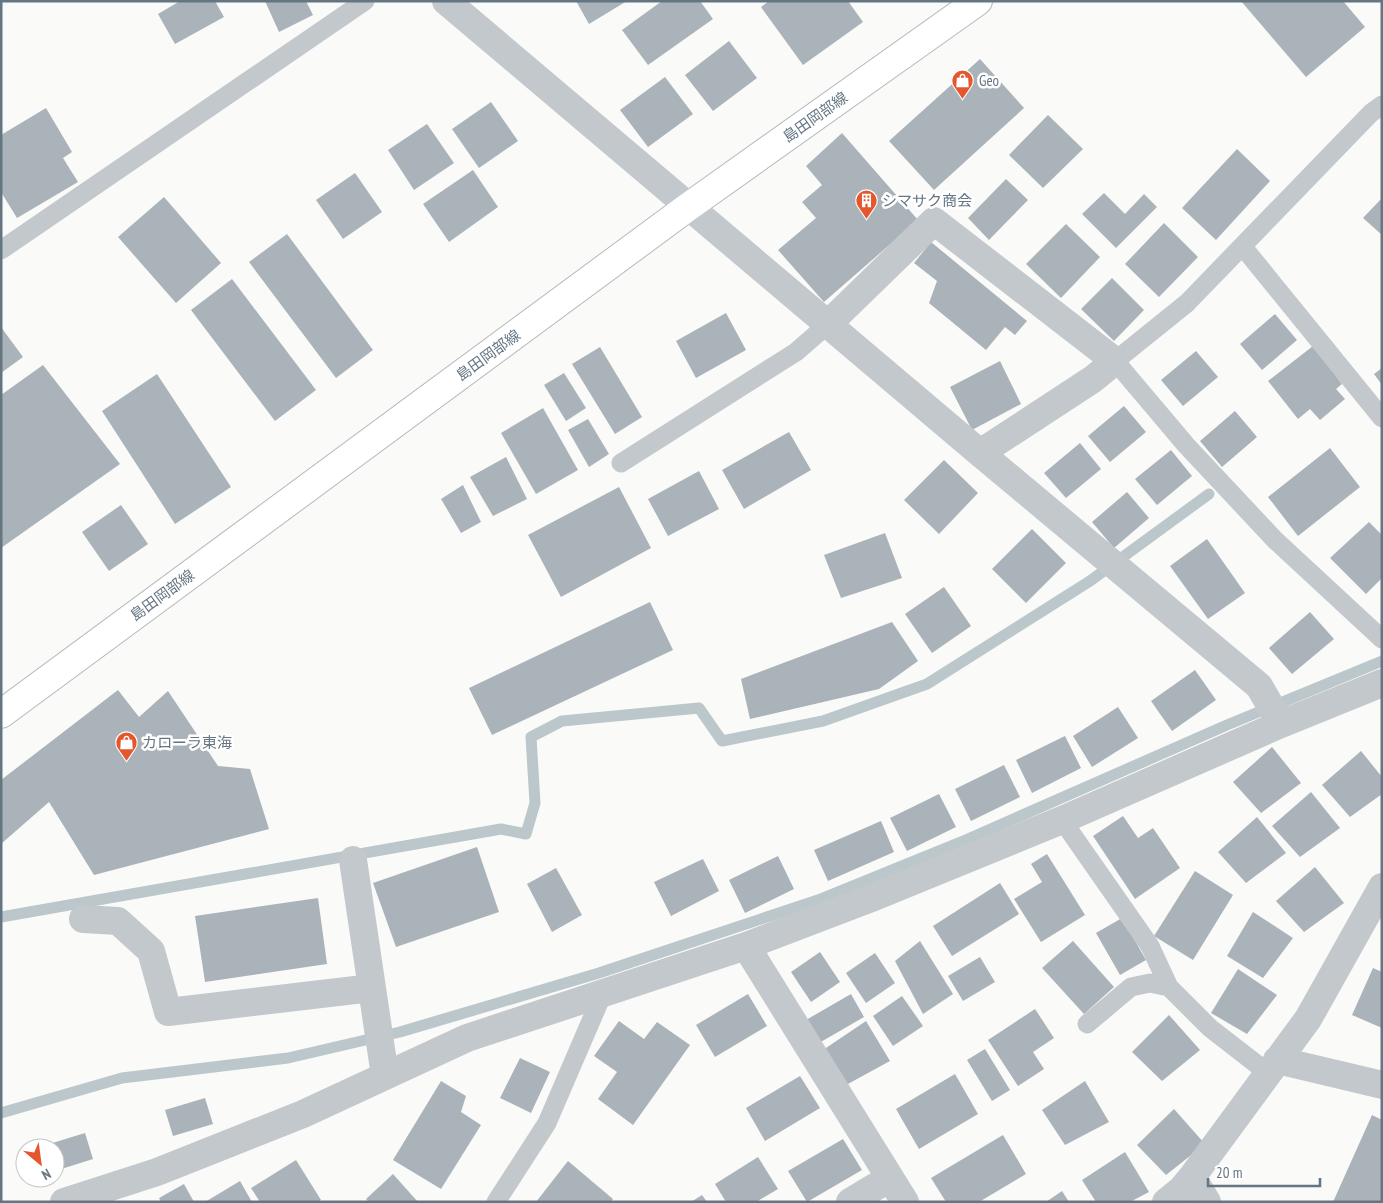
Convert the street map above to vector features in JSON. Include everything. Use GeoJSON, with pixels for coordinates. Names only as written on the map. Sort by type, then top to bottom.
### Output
{"type":"FeatureCollection","features":[{"type":"Feature","properties":{"kind":"main road","name":"島田岡部線"},"geometry":{"type":"LineString","coordinates":[[1,714],[688,207],[978,1]]}},
{"type":"Feature","properties":{"kind":"street"},"geometry":{"type":"LineString","coordinates":[[446,1],[980,454],[1259,686],[1281,724]]}},
{"type":"Feature","properties":{"kind":"street"},"geometry":{"type":"LineString","coordinates":[[827,325],[934,221],[1115,361],[1093,379],[980,454]]}},
{"type":"Feature","properties":{"kind":"street"},"geometry":{"type":"LineString","coordinates":[[64,1202],[157,1172],[304,1114],[466,1038],[746,946],[878,895],[1062,820],[1281,724],[1382,683]]}},
{"type":"Feature","properties":{"kind":"street"},"geometry":{"type":"LineString","coordinates":[[353,860],[385,1076]]}},
{"type":"Feature","properties":{"kind":"street"},"geometry":{"type":"LineString","coordinates":[[1166,1202],[1182,1189],[1192,1177],[1308,1019],[1382,887]]}},
{"type":"Feature","properties":{"kind":"street"},"geometry":{"type":"LineString","coordinates":[[83,919],[118,921],[151,951],[168,1012],[372,988]]}},
{"type":"Feature","properties":{"kind":"street"},"geometry":{"type":"LineString","coordinates":[[746,946],[905,1202]]}},
{"type":"Feature","properties":{"kind":"street"},"geometry":{"type":"LineString","coordinates":[[1273,1066],[1382,1085]]}},
{"type":"Feature","properties":{"kind":"street"},"geometry":{"type":"LineString","coordinates":[[1192,1177],[1207,1202]]}},
{"type":"Feature","properties":{"kind":"street"},"geometry":{"type":"LineString","coordinates":[[850,1202],[890,1178]]}},
{"type":"Feature","properties":{"kind":"lane"},"geometry":{"type":"LineString","coordinates":[[1,250],[365,1]]}},
{"type":"Feature","properties":{"kind":"lane"},"geometry":{"type":"LineString","coordinates":[[1382,105],[1371,114],[1187,303],[1115,361],[1186,445],[1275,540],[1382,639]]}},
{"type":"Feature","properties":{"kind":"lane"},"geometry":{"type":"LineString","coordinates":[[1242,247],[1382,418]]}},
{"type":"Feature","properties":{"kind":"lane"},"geometry":{"type":"LineString","coordinates":[[621,463],[796,352],[827,325]]}},
{"type":"Feature","properties":{"kind":"lane"},"geometry":{"type":"LineString","coordinates":[[1062,820],[1150,946],[1169,987],[1210,1028],[1273,1066]]}},
{"type":"Feature","properties":{"kind":"lane"},"geometry":{"type":"LineString","coordinates":[[1087,1024],[1131,987],[1150,983],[1169,987]]}},
{"type":"Feature","properties":{"kind":"lane"},"geometry":{"type":"LineString","coordinates":[[496,1202],[546,1123],[604,993]]}},
{"type":"Feature","properties":{"kind":"building"},"geometry":{"type":"Polygon","coordinates":[[[180,1],[215,1],[224,17],[175,44],[158,14],[180,1]]]}},
{"type":"Feature","properties":{"kind":"building"},"geometry":{"type":"Polygon","coordinates":[[[265,1],[306,1],[313,15],[279,32],[265,1]]]}},
{"type":"Feature","properties":{"kind":"building"},"geometry":{"type":"Polygon","coordinates":[[[576,1],[627,1],[589,24],[576,1]]]}},
{"type":"Feature","properties":{"kind":"building"},"geometry":{"type":"Polygon","coordinates":[[[662,1],[700,1],[713,19],[648,65],[622,30],[662,1]]]}},
{"type":"Feature","properties":{"kind":"building"},"geometry":{"type":"Polygon","coordinates":[[[769,1],[848,1],[863,22],[803,65],[761,7],[769,1]]]}},
{"type":"Feature","properties":{"kind":"building"},"geometry":{"type":"Polygon","coordinates":[[[1241,1],[1343,1],[1365,27],[1306,77],[1241,1]]]}},
{"type":"Feature","properties":{"kind":"building"},"geometry":{"type":"Polygon","coordinates":[[[729,41],[757,78],[713,111],[685,75],[729,41]]]}},
{"type":"Feature","properties":{"kind":"building"},"geometry":{"type":"Polygon","coordinates":[[[980,59],[1024,108],[934,190],[889,141],[980,59]]]}},
{"type":"Feature","properties":{"kind":"building"},"geometry":{"type":"Polygon","coordinates":[[[665,77],[693,114],[648,147],[620,110],[665,77]]]}},
{"type":"Feature","properties":{"kind":"building"},"geometry":{"type":"Polygon","coordinates":[[[491,102],[518,141],[479,168],[452,129],[491,102]]]}},
{"type":"Feature","properties":{"kind":"building"},"geometry":{"type":"Polygon","coordinates":[[[46,108],[72,152],[63,158],[78,182],[17,218],[1,192],[1,135],[46,108]]]}},
{"type":"Feature","properties":{"kind":"building"},"geometry":{"type":"Polygon","coordinates":[[[1048,115],[1083,149],[1043,188],[1009,155],[1048,115]]]}},
{"type":"Feature","properties":{"kind":"building"},"geometry":{"type":"Polygon","coordinates":[[[427,124],[454,163],[414,190],[388,150],[427,124]]]}},
{"type":"Feature","properties":{"kind":"building","name":"シマサク商会"},"geometry":{"type":"Polygon","coordinates":[[[842,133],[918,220],[824,302],[778,250],[816,218],[802,202],[822,185],[806,166],[842,133]]]}},
{"type":"Feature","properties":{"kind":"building"},"geometry":{"type":"Polygon","coordinates":[[[1237,149],[1270,181],[1216,240],[1182,208],[1237,149]]]}},
{"type":"Feature","properties":{"kind":"building"},"geometry":{"type":"Polygon","coordinates":[[[473,170],[498,207],[449,242],[423,204],[473,170]]]}},
{"type":"Feature","properties":{"kind":"building"},"geometry":{"type":"Polygon","coordinates":[[[355,173],[382,212],[343,239],[316,200],[355,173]]]}},
{"type":"Feature","properties":{"kind":"building"},"geometry":{"type":"Polygon","coordinates":[[[1006,179],[1028,200],[989,240],[968,218],[1006,179]]]}},
{"type":"Feature","properties":{"kind":"building"},"geometry":{"type":"Polygon","coordinates":[[[1104,193],[1125,214],[1144,194],[1157,207],[1116,248],[1082,214],[1104,193]]]}},
{"type":"Feature","properties":{"kind":"building"},"geometry":{"type":"Polygon","coordinates":[[[164,197],[221,263],[176,303],[118,237],[164,197]]]}},
{"type":"Feature","properties":{"kind":"building"},"geometry":{"type":"Polygon","coordinates":[[[1382,198],[1382,235],[1363,218],[1382,198]]]}},
{"type":"Feature","properties":{"kind":"building"},"geometry":{"type":"Polygon","coordinates":[[[1164,223],[1198,257],[1159,297],[1125,264],[1164,223]]]}},
{"type":"Feature","properties":{"kind":"building"},"geometry":{"type":"Polygon","coordinates":[[[1066,224],[1100,257],[1061,298],[1026,264],[1066,224]]]}},
{"type":"Feature","properties":{"kind":"building"},"geometry":{"type":"Polygon","coordinates":[[[287,234],[373,350],[336,378],[249,262],[287,234]]]}},
{"type":"Feature","properties":{"kind":"building"},"geometry":{"type":"Polygon","coordinates":[[[931,242],[1027,321],[1015,335],[1005,327],[986,350],[929,303],[937,281],[914,263],[931,242]]]}},
{"type":"Feature","properties":{"kind":"building"},"geometry":{"type":"Polygon","coordinates":[[[1112,278],[1144,310],[1114,341],[1081,309],[1112,278]]]}},
{"type":"Feature","properties":{"kind":"building"},"geometry":{"type":"Polygon","coordinates":[[[232,279],[316,390],[275,421],[191,310],[232,279]]]}},
{"type":"Feature","properties":{"kind":"building"},"geometry":{"type":"Polygon","coordinates":[[[726,313],[746,350],[696,378],[676,341],[726,313]]]}},
{"type":"Feature","properties":{"kind":"building"},"geometry":{"type":"Polygon","coordinates":[[[1275,314],[1297,340],[1262,370],[1240,344],[1275,314]]]}},
{"type":"Feature","properties":{"kind":"building"},"geometry":{"type":"Polygon","coordinates":[[[1,327],[23,357],[1,373],[1,327]]]}},
{"type":"Feature","properties":{"kind":"building"},"geometry":{"type":"Polygon","coordinates":[[[1313,346],[1342,384],[1336,389],[1345,399],[1320,420],[1310,409],[1298,419],[1268,381],[1313,346]]]}},
{"type":"Feature","properties":{"kind":"building"},"geometry":{"type":"Polygon","coordinates":[[[600,347],[642,417],[615,434],[572,364],[600,347]]]}},
{"type":"Feature","properties":{"kind":"building"},"geometry":{"type":"Polygon","coordinates":[[[1196,351],[1218,377],[1183,406],[1161,380],[1196,351]]]}},
{"type":"Feature","properties":{"kind":"building"},"geometry":{"type":"Polygon","coordinates":[[[1000,361],[1021,404],[972,430],[950,387],[1000,361]]]}},
{"type":"Feature","properties":{"kind":"building"},"geometry":{"type":"Polygon","coordinates":[[[43,365],[120,464],[1,548],[1,395],[43,365]]]}},
{"type":"Feature","properties":{"kind":"building"},"geometry":{"type":"Polygon","coordinates":[[[1382,368],[1382,385],[1374,374],[1382,368]]]}},
{"type":"Feature","properties":{"kind":"building"},"geometry":{"type":"Polygon","coordinates":[[[564,373],[586,408],[566,421],[544,385],[564,373]]]}},
{"type":"Feature","properties":{"kind":"building"},"geometry":{"type":"Polygon","coordinates":[[[157,374],[231,487],[175,524],[102,411],[157,374]]]}},
{"type":"Feature","properties":{"kind":"building"},"geometry":{"type":"Polygon","coordinates":[[[1124,406],[1146,432],[1110,462],[1088,436],[1124,406]]]}},
{"type":"Feature","properties":{"kind":"building"},"geometry":{"type":"Polygon","coordinates":[[[543,408],[578,470],[536,494],[501,433],[543,408]]]}},
{"type":"Feature","properties":{"kind":"building"},"geometry":{"type":"Polygon","coordinates":[[[1235,411],[1257,437],[1222,467],[1200,441],[1235,411]]]}},
{"type":"Feature","properties":{"kind":"building"},"geometry":{"type":"Polygon","coordinates":[[[588,419],[609,454],[589,467],[568,430],[588,419]]]}},
{"type":"Feature","properties":{"kind":"building"},"geometry":{"type":"Polygon","coordinates":[[[789,432],[811,470],[744,509],[722,470],[789,432]]]}},
{"type":"Feature","properties":{"kind":"building"},"geometry":{"type":"Polygon","coordinates":[[[1080,443],[1101,469],[1066,498],[1044,473],[1080,443]]]}},
{"type":"Feature","properties":{"kind":"building"},"geometry":{"type":"Polygon","coordinates":[[[1330,448],[1360,487],[1298,536],[1268,497],[1330,448]]]}},
{"type":"Feature","properties":{"kind":"building"},"geometry":{"type":"Polygon","coordinates":[[[1171,450],[1192,476],[1157,505],[1135,479],[1171,450]]]}},
{"type":"Feature","properties":{"kind":"building"},"geometry":{"type":"Polygon","coordinates":[[[506,457],[527,499],[493,516],[470,477],[506,457]]]}},
{"type":"Feature","properties":{"kind":"building"},"geometry":{"type":"Polygon","coordinates":[[[944,460],[978,493],[939,534],[904,500],[944,460]]]}},
{"type":"Feature","properties":{"kind":"building"},"geometry":{"type":"Polygon","coordinates":[[[699,471],[719,509],[668,536],[648,499],[699,471]]]}},
{"type":"Feature","properties":{"kind":"building"},"geometry":{"type":"Polygon","coordinates":[[[463,485],[481,522],[461,533],[441,499],[463,485]]]}},
{"type":"Feature","properties":{"kind":"building"},"geometry":{"type":"Polygon","coordinates":[[[619,487],[651,548],[561,597],[528,535],[619,487]]]}},
{"type":"Feature","properties":{"kind":"building"},"geometry":{"type":"Polygon","coordinates":[[[1127,492],[1149,518],[1114,548],[1092,522],[1127,492]]]}},
{"type":"Feature","properties":{"kind":"building"},"geometry":{"type":"Polygon","coordinates":[[[121,505],[148,544],[109,571],[82,532],[121,505]]]}},
{"type":"Feature","properties":{"kind":"building"},"geometry":{"type":"Polygon","coordinates":[[[1369,522],[1382,535],[1382,578],[1366,594],[1330,558],[1369,522]]]}},
{"type":"Feature","properties":{"kind":"building"},"geometry":{"type":"Polygon","coordinates":[[[1032,529],[1066,563],[1026,603],[992,569],[1032,529]]]}},
{"type":"Feature","properties":{"kind":"building"},"geometry":{"type":"Polygon","coordinates":[[[885,533],[902,578],[841,598],[824,555],[885,533]]]}},
{"type":"Feature","properties":{"kind":"building"},"geometry":{"type":"Polygon","coordinates":[[[1207,539],[1245,593],[1208,619],[1170,566],[1207,539]]]}},
{"type":"Feature","properties":{"kind":"building"},"geometry":{"type":"Polygon","coordinates":[[[944,587],[971,626],[932,653],[905,614],[944,587]]]}},
{"type":"Feature","properties":{"kind":"building"},"geometry":{"type":"Polygon","coordinates":[[[650,602],[673,650],[492,735],[469,688],[650,602]]]}},
{"type":"Feature","properties":{"kind":"building"},"geometry":{"type":"Polygon","coordinates":[[[1310,612],[1334,639],[1292,674],[1269,648],[1310,612]]]}},
{"type":"Feature","properties":{"kind":"building"},"geometry":{"type":"Polygon","coordinates":[[[892,622],[918,661],[879,689],[750,719],[741,679],[892,622]]]}},
{"type":"Feature","properties":{"kind":"building"},"geometry":{"type":"Polygon","coordinates":[[[1195,670],[1216,700],[1172,731],[1151,701],[1195,670]]]}},
{"type":"Feature","properties":{"kind":"building"},"geometry":{"type":"Polygon","coordinates":[[[118,690],[139,717],[168,691],[218,766],[250,769],[269,829],[94,875],[49,802],[1,844],[1,780],[118,690]]]}},
{"type":"Feature","properties":{"kind":"building"},"geometry":{"type":"Polygon","coordinates":[[[1118,707],[1138,738],[1092,767],[1073,736],[1118,707]]]}},
{"type":"Feature","properties":{"kind":"building"},"geometry":{"type":"Polygon","coordinates":[[[1065,736],[1081,768],[1032,793],[1016,760],[1065,736]]]}},
{"type":"Feature","properties":{"kind":"building"},"geometry":{"type":"Polygon","coordinates":[[[1272,747],[1301,783],[1261,813],[1233,782],[1272,747]]]}},
{"type":"Feature","properties":{"kind":"building"},"geometry":{"type":"Polygon","coordinates":[[[1361,751],[1382,777],[1382,794],[1350,817],[1322,785],[1361,751]]]}},
{"type":"Feature","properties":{"kind":"building"},"geometry":{"type":"Polygon","coordinates":[[[1004,765],[1020,797],[971,821],[955,789],[1004,765]]]}},
{"type":"Feature","properties":{"kind":"building"},"geometry":{"type":"Polygon","coordinates":[[[1311,792],[1340,828],[1300,857],[1272,826],[1311,792]]]}},
{"type":"Feature","properties":{"kind":"building"},"geometry":{"type":"Polygon","coordinates":[[[939,794],[956,827],[907,851],[890,818],[939,794]]]}},
{"type":"Feature","properties":{"kind":"building"},"geometry":{"type":"Polygon","coordinates":[[[1123,816],[1138,838],[1153,828],[1180,868],[1135,899],[1093,836],[1123,816]]]}},
{"type":"Feature","properties":{"kind":"building"},"geometry":{"type":"Polygon","coordinates":[[[1257,817],[1286,853],[1246,883],[1218,852],[1257,817]]]}},
{"type":"Feature","properties":{"kind":"building"},"geometry":{"type":"Polygon","coordinates":[[[881,821],[894,852],[828,881],[814,850],[881,821]]]}},
{"type":"Feature","properties":{"kind":"building"},"geometry":{"type":"Polygon","coordinates":[[[477,847],[499,912],[396,947],[373,883],[477,847]]]}},
{"type":"Feature","properties":{"kind":"building"},"geometry":{"type":"Polygon","coordinates":[[[1047,854],[1085,915],[1041,942],[1014,899],[1042,882],[1031,864],[1047,854]]]}},
{"type":"Feature","properties":{"kind":"building"},"geometry":{"type":"Polygon","coordinates":[[[778,856],[794,889],[745,913],[729,880],[778,856]]]}},
{"type":"Feature","properties":{"kind":"building"},"geometry":{"type":"Polygon","coordinates":[[[703,859],[719,891],[671,916],[654,882],[703,859]]]}},
{"type":"Feature","properties":{"kind":"building"},"geometry":{"type":"Polygon","coordinates":[[[1315,867],[1344,903],[1304,932],[1276,901],[1315,867]]]}},
{"type":"Feature","properties":{"kind":"building"},"geometry":{"type":"Polygon","coordinates":[[[556,868],[582,915],[552,932],[527,884],[556,868]]]}},
{"type":"Feature","properties":{"kind":"building"},"geometry":{"type":"Polygon","coordinates":[[[1195,871],[1233,895],[1193,960],[1154,936],[1195,871]]]}},
{"type":"Feature","properties":{"kind":"building"},"geometry":{"type":"Polygon","coordinates":[[[1000,883],[1019,914],[952,956],[933,926],[1000,883]]]}},
{"type":"Feature","properties":{"kind":"building"},"geometry":{"type":"Polygon","coordinates":[[[318,898],[327,964],[205,982],[195,916],[318,898]]]}},
{"type":"Feature","properties":{"kind":"building"},"geometry":{"type":"Polygon","coordinates":[[[1253,912],[1293,938],[1263,978],[1227,956],[1253,912]]]}},
{"type":"Feature","properties":{"kind":"building"},"geometry":{"type":"Polygon","coordinates":[[[1122,918],[1146,960],[1120,975],[1096,933],[1122,918]]]}},
{"type":"Feature","properties":{"kind":"building"},"geometry":{"type":"Polygon","coordinates":[[[920,941],[953,994],[923,1014],[895,961],[920,941]]]}},
{"type":"Feature","properties":{"kind":"building"},"geometry":{"type":"Polygon","coordinates":[[[1073,941],[1114,987],[1084,1014],[1042,968],[1073,941]]]}},
{"type":"Feature","properties":{"kind":"building"},"geometry":{"type":"Polygon","coordinates":[[[820,952],[840,982],[811,1002],[791,972],[820,952]]]}},
{"type":"Feature","properties":{"kind":"building"},"geometry":{"type":"Polygon","coordinates":[[[875,953],[895,983],[866,1003],[846,973],[875,953]]]}},
{"type":"Feature","properties":{"kind":"building"},"geometry":{"type":"Polygon","coordinates":[[[980,957],[995,982],[963,1001],[948,976],[980,957]]]}},
{"type":"Feature","properties":{"kind":"building"},"geometry":{"type":"Polygon","coordinates":[[[1373,968],[1382,972],[1382,1028],[1352,1015],[1373,968]]]}},
{"type":"Feature","properties":{"kind":"building"},"geometry":{"type":"Polygon","coordinates":[[[1238,969],[1277,995],[1247,1034],[1211,1013],[1238,969]]]}},
{"type":"Feature","properties":{"kind":"building"},"geometry":{"type":"Polygon","coordinates":[[[748,994],[767,1026],[715,1057],[696,1025],[748,994]]]}},
{"type":"Feature","properties":{"kind":"building"},"geometry":{"type":"Polygon","coordinates":[[[851,994],[864,1017],[819,1043],[806,1020],[851,994]]]}},
{"type":"Feature","properties":{"kind":"building"},"geometry":{"type":"Polygon","coordinates":[[[902,996],[923,1026],[893,1046],[873,1016],[902,996]]]}},
{"type":"Feature","properties":{"kind":"building"},"geometry":{"type":"Polygon","coordinates":[[[1035,1009],[1054,1038],[1033,1052],[1044,1069],[1018,1086],[988,1040],[1035,1009]]]}},
{"type":"Feature","properties":{"kind":"building"},"geometry":{"type":"Polygon","coordinates":[[[1169,1015],[1200,1050],[1162,1081],[1132,1052],[1169,1015]]]}},
{"type":"Feature","properties":{"kind":"building"},"geometry":{"type":"Polygon","coordinates":[[[619,1021],[644,1039],[657,1022],[690,1045],[633,1125],[598,1099],[617,1072],[594,1056],[619,1021]]]}},
{"type":"Feature","properties":{"kind":"building"},"geometry":{"type":"Polygon","coordinates":[[[866,1021],[890,1061],[846,1085],[823,1050],[866,1021]]]}},
{"type":"Feature","properties":{"kind":"building"},"geometry":{"type":"Polygon","coordinates":[[[985,1049],[1010,1090],[992,1101],[967,1060],[985,1049]]]}},
{"type":"Feature","properties":{"kind":"building"},"geometry":{"type":"Polygon","coordinates":[[[520,1058],[550,1072],[531,1113],[500,1098],[520,1058]]]}},
{"type":"Feature","properties":{"kind":"building"},"geometry":{"type":"Polygon","coordinates":[[[955,1074],[978,1114],[919,1149],[896,1109],[955,1074]]]}},
{"type":"Feature","properties":{"kind":"building"},"geometry":{"type":"Polygon","coordinates":[[[800,1076],[820,1108],[765,1141],[746,1108],[800,1076]]]}},
{"type":"Feature","properties":{"kind":"building"},"geometry":{"type":"Polygon","coordinates":[[[441,1081],[466,1096],[461,1112],[481,1125],[441,1189],[393,1160],[441,1081]]]}},
{"type":"Feature","properties":{"kind":"building"},"geometry":{"type":"Polygon","coordinates":[[[1085,1081],[1109,1122],[1065,1145],[1042,1110],[1085,1081]]]}},
{"type":"Feature","properties":{"kind":"building"},"geometry":{"type":"Polygon","coordinates":[[[205,1098],[213,1124],[173,1136],[165,1110],[205,1098]]]}},
{"type":"Feature","properties":{"kind":"building"},"geometry":{"type":"Polygon","coordinates":[[[1174,1109],[1205,1144],[1166,1175],[1137,1145],[1174,1109]]]}},
{"type":"Feature","properties":{"kind":"building"},"geometry":{"type":"Polygon","coordinates":[[[1372,1115],[1382,1120],[1382,1202],[1333,1202],[1372,1115]]]}},
{"type":"Feature","properties":{"kind":"building"},"geometry":{"type":"Polygon","coordinates":[[[85,1133],[93,1159],[65,1168],[65,1139],[85,1133]]]}},
{"type":"Feature","properties":{"kind":"building"},"geometry":{"type":"Polygon","coordinates":[[[1003,1135],[1026,1174],[979,1202],[946,1202],[931,1178],[1003,1135]]]}},
{"type":"Feature","properties":{"kind":"building"},"geometry":{"type":"Polygon","coordinates":[[[843,1139],[862,1170],[807,1202],[788,1171],[843,1139]]]}},
{"type":"Feature","properties":{"kind":"building"},"geometry":{"type":"Polygon","coordinates":[[[1125,1152],[1149,1192],[1130,1202],[1096,1202],[1082,1180],[1125,1152]]]}},
{"type":"Feature","properties":{"kind":"building"},"geometry":{"type":"Polygon","coordinates":[[[758,1157],[778,1189],[756,1202],[726,1202],[715,1184],[758,1157]]]}},
{"type":"Feature","properties":{"kind":"building"},"geometry":{"type":"Polygon","coordinates":[[[296,1160],[321,1200],[318,1202],[260,1202],[251,1188],[296,1160]]]}},
{"type":"Feature","properties":{"kind":"building"},"geometry":{"type":"Polygon","coordinates":[[[568,1161],[613,1199],[611,1202],[536,1202],[568,1161]]]}},
{"type":"Feature","properties":{"kind":"building"},"geometry":{"type":"Polygon","coordinates":[[[393,1174],[418,1202],[369,1202],[366,1199],[393,1174]]]}},
{"type":"Feature","properties":{"kind":"building"},"geometry":{"type":"Polygon","coordinates":[[[240,1181],[252,1202],[205,1202],[240,1181]]]}},
{"type":"Feature","properties":{"kind":"building"},"geometry":{"type":"Polygon","coordinates":[[[184,1184],[194,1202],[161,1202],[159,1198],[184,1184]]]}},
{"type":"Feature","properties":{"kind":"building"},"geometry":{"type":"Polygon","coordinates":[[[1062,1191],[1069,1202],[1046,1202],[1062,1191]]]}},
{"type":"Feature","properties":{"kind":"building"},"geometry":{"type":"Polygon","coordinates":[[[702,1195],[707,1202],[691,1202],[702,1195]]]}},
{"type":"Feature","properties":{"kind":"waterway"},"geometry":{"type":"LineString","coordinates":[[1,917],[501,829],[526,834],[535,803],[531,737],[562,721],[699,708],[722,741],[823,721],[927,684],[1090,581],[1209,494]]}},
{"type":"Feature","properties":{"kind":"waterway"},"geometry":{"type":"LineString","coordinates":[[1,1113],[122,1078],[288,1058],[400,1032],[599,973],[818,900],[968,839],[1227,725],[1382,661]]}},
{"type":"Feature","properties":{"kind":"place","name":"Geo"},"geometry":{"type":"Point","coordinates":[963,99]}},
{"type":"Feature","properties":{"kind":"place","name":"シマサク商会"},"geometry":{"type":"Point","coordinates":[866,219]}},
{"type":"Feature","properties":{"kind":"place","name":"カローラ東海"},"geometry":{"type":"Point","coordinates":[126,761]}}]}
